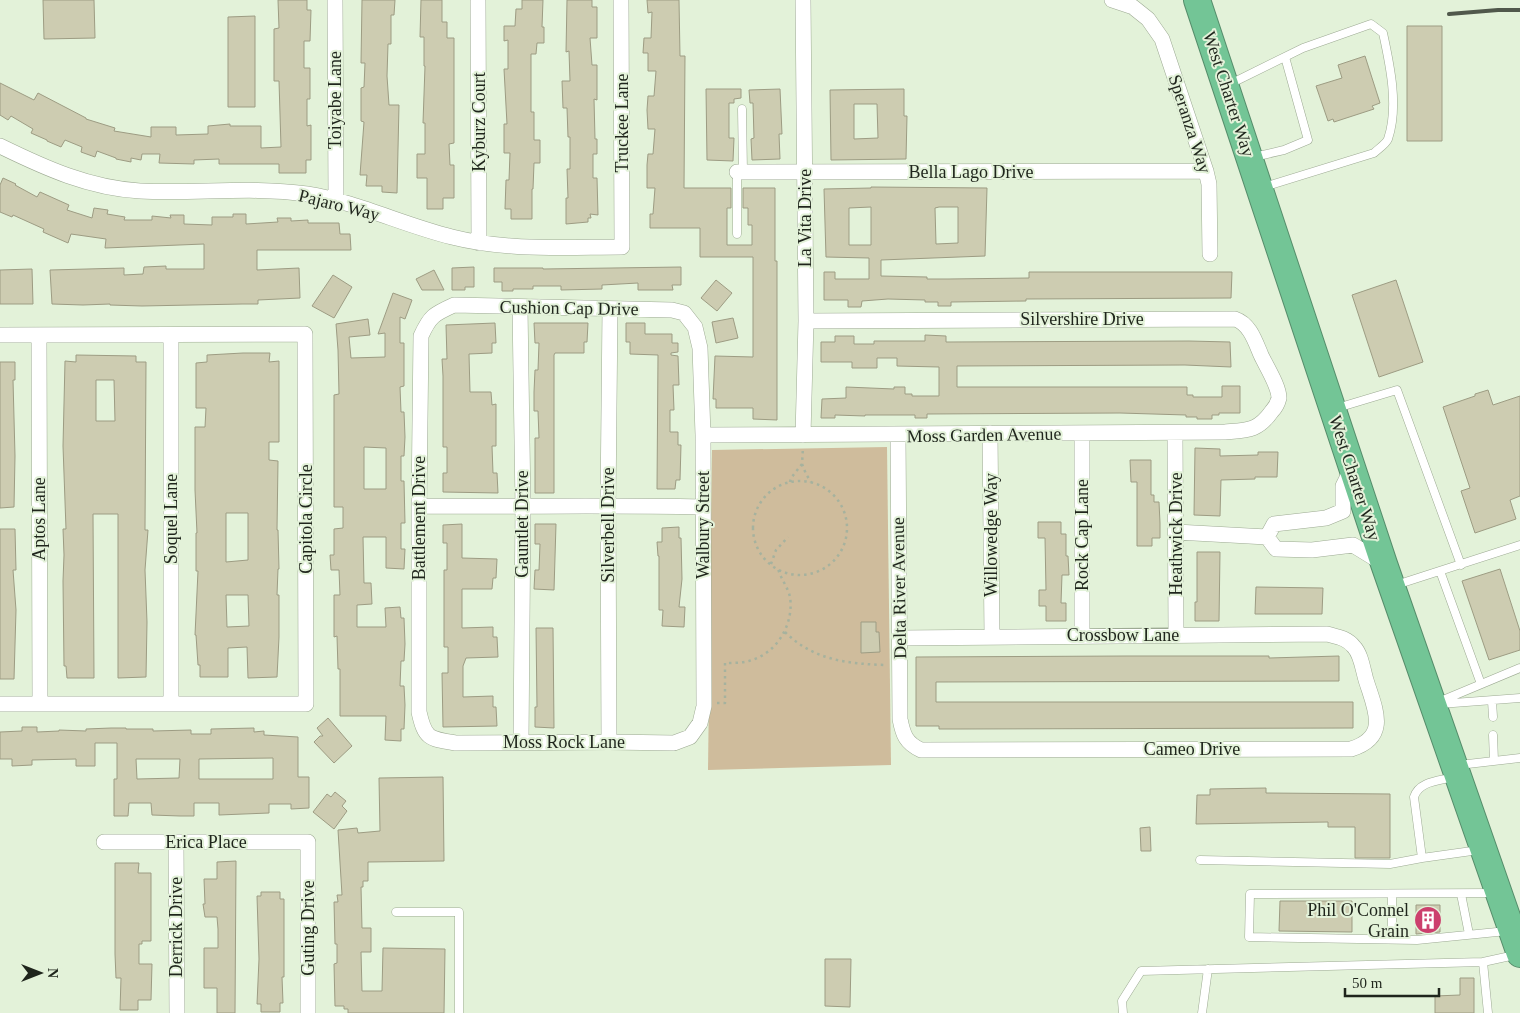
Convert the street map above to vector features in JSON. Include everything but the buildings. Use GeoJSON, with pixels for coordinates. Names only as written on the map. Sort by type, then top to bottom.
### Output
{"type":"FeatureCollection","features":[{"type":"Feature","properties":{"kind":"highway","name":"West Charter Way"},"geometry":{"type":"LineString","coordinates":[[1197,0],[1387,575],[1518,942]]}},
{"type":"Feature","properties":{"kind":"street","name":"Toiyabe Lane"},"geometry":{"type":"LineString","coordinates":[[335,0],[336,200]]}},
{"type":"Feature","properties":{"kind":"street","name":"Truckee Lane"},"geometry":{"type":"LineString","coordinates":[[622,0],[622,247]]}},
{"type":"Feature","properties":{"kind":"street","name":"La Vita Drive"},"geometry":{"type":"LineString","coordinates":[[803,0],[806,320],[803,436]]}},
{"type":"Feature","properties":{"kind":"street","name":"Speranza Way"},"geometry":{"type":"LineString","coordinates":[[1112,0],[1133,7],[1148,19],[1162,40],[1209,184],[1210,254]]}},
{"type":"Feature","properties":{"kind":"street","name":"Kyburz Court"},"geometry":{"type":"LineString","coordinates":[[478,1],[479,243]]}},
{"type":"Feature","properties":{"kind":"street","name":"Pajaro Way"},"geometry":{"type":"LineString","coordinates":[[0,146],[53,171],[81,181],[110,187],[140,191],[277,191],[306,194],[336,200],[451,237],[479,243],[509,246],[622,247]]}},
{"type":"Feature","properties":{"kind":"street","name":"Bella Lago Drive"},"geometry":{"type":"LineString","coordinates":[[740,172],[1206,171]]}},
{"type":"Feature","properties":{"kind":"street","name":"Cushion Cap Drive"},"geometry":{"type":"LineString","coordinates":[[438,312],[454,305],[672,310],[684,313],[695,328]]}},
{"type":"Feature","properties":{"kind":"street","name":"Gauntlet Drive"},"geometry":{"type":"LineString","coordinates":[[520,307],[523,508],[521,742]]}},
{"type":"Feature","properties":{"kind":"street","name":"Silverbell Drive"},"geometry":{"type":"LineString","coordinates":[[609,742],[608,505],[610,309]]}},
{"type":"Feature","properties":{"kind":"street","name":"Battlement Drive"},"geometry":{"type":"LineString","coordinates":[[423,730],[419,712],[421,336],[428,321],[438,312]]}},
{"type":"Feature","properties":{"kind":"street","name":"Silvershire Drive"},"geometry":{"type":"LineString","coordinates":[[806,320],[1235,319],[1243,322],[1251,333],[1277,389],[1279,399],[1263,424]]}},
{"type":"Feature","properties":{"kind":"street","name":"Walbury Street"},"geometry":{"type":"LineString","coordinates":[[695,328],[700,348],[703,436],[704,703],[700,723]]}},
{"type":"Feature","properties":{"kind":"street","name":"Soquel Lane"},"geometry":{"type":"LineString","coordinates":[[171,334],[171,704]]}},
{"type":"Feature","properties":{"kind":"street","name":"Capitola Circle"},"geometry":{"type":"LineString","coordinates":[[0,335],[305,334],[306,664],[306,704],[0,704]]}},
{"type":"Feature","properties":{"kind":"street","name":"Aptos Lane"},"geometry":{"type":"LineString","coordinates":[[39,335],[40,704]]}},
{"type":"Feature","properties":{"kind":"street","name":"Moss Garden Avenue"},"geometry":{"type":"LineString","coordinates":[[703,436],[1175,433],[1248,430],[1263,424]]}},
{"type":"Feature","properties":{"kind":"street","name":"Willowedge Way"},"geometry":{"type":"LineString","coordinates":[[990,433],[992,637]]}},
{"type":"Feature","properties":{"kind":"street","name":"Heathwick Drive"},"geometry":{"type":"LineString","coordinates":[[1175,433],[1176,635]]}},
{"type":"Feature","properties":{"kind":"street","name":"Rock Cap Lane"},"geometry":{"type":"LineString","coordinates":[[1082,434],[1082,636]]}},
{"type":"Feature","properties":{"kind":"street","name":"Delta River Avenue"},"geometry":{"type":"LineString","coordinates":[[898,436],[900,719],[906,740]]}},
{"type":"Feature","properties":{"kind":"street"},"geometry":{"type":"LineString","coordinates":[[1267,537],[1274,524],[1326,518],[1343,511],[1344,486],[1352,468]]}},
{"type":"Feature","properties":{"kind":"street"},"geometry":{"type":"LineString","coordinates":[[419,506],[523,508],[608,505],[702,508]]}},
{"type":"Feature","properties":{"kind":"street"},"geometry":{"type":"LineString","coordinates":[[1176,532],[1267,537],[1276,549],[1312,550],[1353,545],[1387,575]]}},
{"type":"Feature","properties":{"kind":"street","name":"Crossbow Lane"},"geometry":{"type":"LineString","coordinates":[[900,638],[1327,634],[1346,639]]}},
{"type":"Feature","properties":{"kind":"street","name":"Cameo Drive"},"geometry":{"type":"LineString","coordinates":[[906,740],[921,750],[1351,749],[1364,745],[1372,737],[1377,727],[1376,714],[1356,649],[1346,639]]}},
{"type":"Feature","properties":{"kind":"street","name":"Moss Rock Lane"},"geometry":{"type":"LineString","coordinates":[[423,730],[435,740],[456,743],[674,743],[690,738],[700,723]]}},
{"type":"Feature","properties":{"kind":"street","name":"Erica Place"},"geometry":{"type":"LineString","coordinates":[[104,842],[308,842]]}},
{"type":"Feature","properties":{"kind":"street","name":"Derrick Drive"},"geometry":{"type":"LineString","coordinates":[[176,842],[177,1013]]}},
{"type":"Feature","properties":{"kind":"street","name":"Guting Drive"},"geometry":{"type":"LineString","coordinates":[[308,842],[308,1013]]}},
{"type":"Feature","properties":{"kind":"lane"},"geometry":{"type":"LineString","coordinates":[[1226,86],[1303,48],[1371,24],[1383,33],[1391,71],[1393,113],[1387,141],[1374,152],[1260,188]]}},
{"type":"Feature","properties":{"kind":"lane"},"geometry":{"type":"LineString","coordinates":[[1250,158],[1284,150],[1308,140],[1285,58]]}},
{"type":"Feature","properties":{"kind":"lane"},"geometry":{"type":"LineString","coordinates":[[737,234],[742,110]]}},
{"type":"Feature","properties":{"kind":"lane"},"geometry":{"type":"LineString","coordinates":[[1332,409],[1397,390],[1461,565]]}},
{"type":"Feature","properties":{"kind":"lane"},"geometry":{"type":"LineString","coordinates":[[1387,575],[1440,571],[1520,545]]}},
{"type":"Feature","properties":{"kind":"lane"},"geometry":{"type":"LineString","coordinates":[[1440,571],[1481,684]]}},
{"type":"Feature","properties":{"kind":"lane"},"geometry":{"type":"LineString","coordinates":[[1433,704],[1520,668]]}},
{"type":"Feature","properties":{"kind":"lane"},"geometry":{"type":"LineString","coordinates":[[1433,704],[1520,698]]}},
{"type":"Feature","properties":{"kind":"lane"},"geometry":{"type":"LineString","coordinates":[[1492,701],[1492,717]]}},
{"type":"Feature","properties":{"kind":"lane"},"geometry":{"type":"LineString","coordinates":[[1493,735],[1494,761]]}},
{"type":"Feature","properties":{"kind":"lane"},"geometry":{"type":"LineString","coordinates":[[1422,858],[1414,797],[1416,790],[1422,785],[1456,771],[1494,761],[1520,758]]}},
{"type":"Feature","properties":{"kind":"lane"},"geometry":{"type":"LineString","coordinates":[[1200,860],[1390,864],[1484,849]]}},
{"type":"Feature","properties":{"kind":"lane"},"geometry":{"type":"LineString","coordinates":[[1499,893],[1250,894],[1249,937],[1417,940],[1469,934],[1518,942]]}},
{"type":"Feature","properties":{"kind":"lane"},"geometry":{"type":"LineString","coordinates":[[1392,894],[1392,939]]}},
{"type":"Feature","properties":{"kind":"lane"},"geometry":{"type":"LineString","coordinates":[[1461,894],[1469,934]]}},
{"type":"Feature","properties":{"kind":"lane"},"geometry":{"type":"LineString","coordinates":[[396,912],[459,912],[459,1013]]}},
{"type":"Feature","properties":{"kind":"lane"},"geometry":{"type":"LineString","coordinates":[[1123,1013],[1122,1001],[1142,971],[1483,962],[1518,942]]}},
{"type":"Feature","properties":{"kind":"lane"},"geometry":{"type":"LineString","coordinates":[[1483,962],[1488,1013]]}},
{"type":"Feature","properties":{"kind":"lane"},"geometry":{"type":"LineString","coordinates":[[1202,1013],[1208,969]]}},
{"type":"Feature","properties":{"kind":"path"},"geometry":{"type":"LineString","coordinates":[[803,436],[802,464],[811,482]]}},
{"type":"Feature","properties":{"kind":"path"},"geometry":{"type":"LineString","coordinates":[[790,482],[790,478],[802,464]]}},
{"type":"Feature","properties":{"kind":"path"},"geometry":{"type":"LineString","coordinates":[[790,482],[811,482],[829,491],[843,508],[847,521],[847,535],[843,548],[835,560],[811,574],[797,575],[783,572],[771,565],[761,554],[755,540],[754,525],[757,510],[764,497],[776,488],[790,482]]}},
{"type":"Feature","properties":{"kind":"path"},"geometry":{"type":"LineString","coordinates":[[771,565],[776,550],[788,537]]}},
{"type":"Feature","properties":{"kind":"path"},"geometry":{"type":"LineString","coordinates":[[704,703],[725,703],[725,663],[742,663],[758,658],[772,648],[784,632],[790,612],[790,600],[778,568]]}},
{"type":"Feature","properties":{"kind":"path"},"geometry":{"type":"LineString","coordinates":[[784,632],[801,645],[825,658],[852,664],[900,665]]}},
{"type":"Feature","properties":{"kind":"shaded area"},"geometry":{"type":"Polygon","coordinates":[[[887,447],[891,765],[708,770],[712,450],[887,447]]]}},
{"type":"Feature","properties":{"kind":"railway"},"geometry":{"type":"LineString","coordinates":[[1449,14],[1520,10]]}},
{"type":"Feature","properties":{"kind":"place","name":"Phil O'Connel Grain"},"geometry":{"type":"Point","coordinates":[1428,920]}}]}
